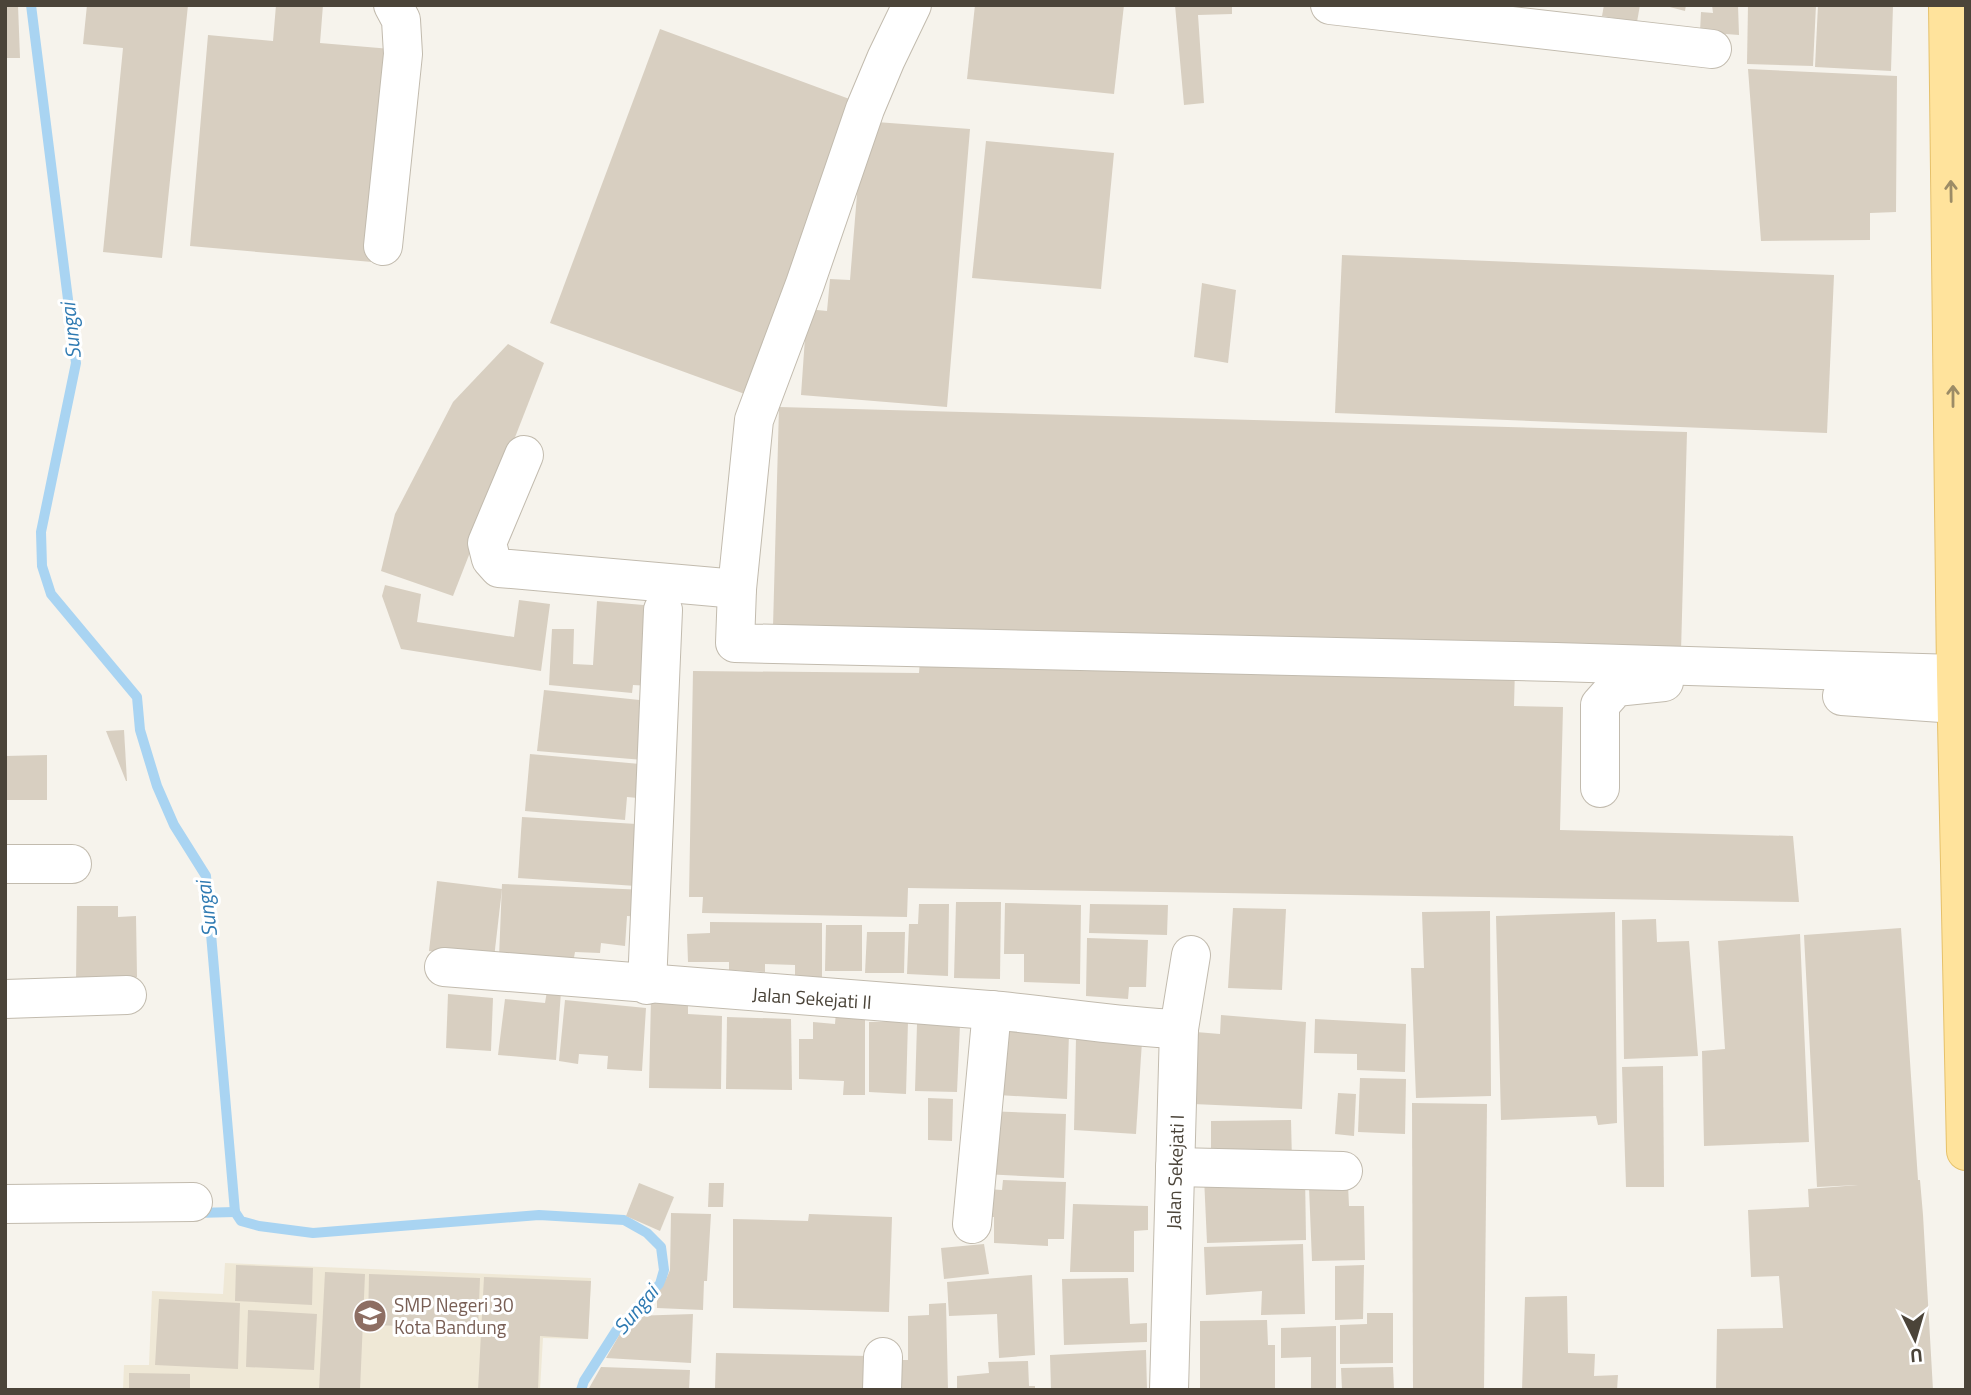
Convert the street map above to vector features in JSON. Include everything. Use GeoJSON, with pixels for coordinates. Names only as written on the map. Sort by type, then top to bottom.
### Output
{"type":"FeatureCollection","features":[{"type":"Feature","properties":{"kind":"main road"},"geometry":{"type":"LineString","coordinates":[[1948,5],[1959,258],[1956,689],[1966,1151]]}},
{"type":"Feature","properties":{"kind":"street"},"geometry":{"type":"LineString","coordinates":[[383,246],[403,54],[401,20],[393,5]]}},
{"type":"Feature","properties":{"kind":"street"},"geometry":{"type":"LineString","coordinates":[[912,5],[865,110],[754,420],[737,589],[735,643],[1570,662],[1956,689]]}},
{"type":"Feature","properties":{"kind":"street"},"geometry":{"type":"LineString","coordinates":[[1330,5],[1712,50]]}},
{"type":"Feature","properties":{"kind":"street"},"geometry":{"type":"LineString","coordinates":[[524,455],[487,543],[491,559],[499,568],[737,589]]}},
{"type":"Feature","properties":{"kind":"street"},"geometry":{"type":"LineString","coordinates":[[647,985],[663,610]]}},
{"type":"Feature","properties":{"kind":"street"},"geometry":{"type":"LineString","coordinates":[[1600,788],[1600,705],[1616,687],[1660,682],[1956,689]]}},
{"type":"Feature","properties":{"kind":"street"},"geometry":{"type":"LineString","coordinates":[[5,864],[72,864]]}},
{"type":"Feature","properties":{"kind":"street","name":"Jalan Sekejati I"},"geometry":{"type":"LineString","coordinates":[[1169,1390],[1179,1029],[1191,954]]}},
{"type":"Feature","properties":{"kind":"street","name":"Jalan Sekejati II"},"geometry":{"type":"LineString","coordinates":[[444,967],[992,1010],[1140,1028],[1179,1029]]}},
{"type":"Feature","properties":{"kind":"street"},"geometry":{"type":"LineString","coordinates":[[5,999],[127,995]]}},
{"type":"Feature","properties":{"kind":"street"},"geometry":{"type":"LineString","coordinates":[[972,1224],[992,1010]]}},
{"type":"Feature","properties":{"kind":"street"},"geometry":{"type":"LineString","coordinates":[[1175,1167],[1343,1171]]}},
{"type":"Feature","properties":{"kind":"street"},"geometry":{"type":"LineString","coordinates":[[5,1204],[193,1202]]}},
{"type":"Feature","properties":{"kind":"shaded area","name":"SMP Negeri 30 Kota Bandung"},"geometry":{"type":"Polygon","coordinates":[[[225,1263],[591,1278],[588,1339],[543,1338],[540,1390],[123,1390],[124,1365],[149,1365],[152,1291],[223,1294],[225,1263]]]}},
{"type":"Feature","properties":{"kind":"building"},"geometry":{"type":"Polygon","coordinates":[[[5,5],[18,5],[20,58],[5,58],[5,5]]]}},
{"type":"Feature","properties":{"kind":"building"},"geometry":{"type":"Polygon","coordinates":[[[87,5],[188,5],[162,258],[103,252],[123,48],[83,44],[87,5]]]}},
{"type":"Feature","properties":{"kind":"building"},"geometry":{"type":"Polygon","coordinates":[[[276,5],[323,5],[320,43],[391,49],[372,262],[190,246],[208,35],[273,41],[276,5]]]}},
{"type":"Feature","properties":{"kind":"building"},"geometry":{"type":"Polygon","coordinates":[[[975,5],[1124,5],[1114,94],[967,79],[975,5]]]}},
{"type":"Feature","properties":{"kind":"building"},"geometry":{"type":"Polygon","coordinates":[[[1175,5],[1232,5],[1232,14],[1198,15],[1204,103],[1184,105],[1175,5]]]}},
{"type":"Feature","properties":{"kind":"building"},"geometry":{"type":"Polygon","coordinates":[[[1604,5],[1640,5],[1637,22],[1602,16],[1604,5]]]}},
{"type":"Feature","properties":{"kind":"building"},"geometry":{"type":"Polygon","coordinates":[[[1662,5],[1686,5],[1685,11],[1662,5]]]}},
{"type":"Feature","properties":{"kind":"building"},"geometry":{"type":"Polygon","coordinates":[[[1712,5],[1738,5],[1739,35],[1700,32],[1701,12],[1713,13],[1712,5]]]}},
{"type":"Feature","properties":{"kind":"building"},"geometry":{"type":"Polygon","coordinates":[[[1748,5],[1816,5],[1813,66],[1747,64],[1748,5]]]}},
{"type":"Feature","properties":{"kind":"building"},"geometry":{"type":"Polygon","coordinates":[[[1818,5],[1893,5],[1891,71],[1815,67],[1818,5]]]}},
{"type":"Feature","properties":{"kind":"building"},"geometry":{"type":"Polygon","coordinates":[[[660,29],[863,104],[753,397],[550,323],[660,29]]]}},
{"type":"Feature","properties":{"kind":"building"},"geometry":{"type":"Polygon","coordinates":[[[1748,69],[1897,76],[1896,212],[1870,213],[1870,240],[1761,241],[1748,69]]]}},
{"type":"Feature","properties":{"kind":"building"},"geometry":{"type":"Polygon","coordinates":[[[863,121],[970,129],[947,407],[801,395],[807,309],[827,311],[830,279],[850,280],[863,121]]]}},
{"type":"Feature","properties":{"kind":"building"},"geometry":{"type":"Polygon","coordinates":[[[986,141],[1114,153],[1101,289],[972,278],[986,141]]]}},
{"type":"Feature","properties":{"kind":"building"},"geometry":{"type":"Polygon","coordinates":[[[1342,255],[1834,275],[1827,433],[1335,413],[1342,255]]]}},
{"type":"Feature","properties":{"kind":"building"},"geometry":{"type":"Polygon","coordinates":[[[1202,283],[1236,290],[1228,363],[1194,357],[1202,283]]]}},
{"type":"Feature","properties":{"kind":"building"},"geometry":{"type":"Polygon","coordinates":[[[508,344],[544,363],[453,596],[381,571],[395,514],[453,402],[508,344]]]}},
{"type":"Feature","properties":{"kind":"building"},"geometry":{"type":"Polygon","coordinates":[[[779,407],[1687,432],[1681,652],[773,627],[779,407]]]}},
{"type":"Feature","properties":{"kind":"building"},"geometry":{"type":"Polygon","coordinates":[[[385,585],[421,594],[417,622],[514,637],[519,600],[550,604],[541,671],[401,649],[382,596],[385,585]]]}},
{"type":"Feature","properties":{"kind":"building"},"geometry":{"type":"Polygon","coordinates":[[[597,601],[655,606],[651,686],[633,685],[632,693],[549,685],[552,629],[574,629],[573,664],[593,665],[597,601]]]}},
{"type":"Feature","properties":{"kind":"building"},"geometry":{"type":"Polygon","coordinates":[[[920,660],[1515,668],[1514,706],[1563,707],[1560,830],[1793,836],[1799,902],[908,888],[907,917],[702,913],[703,897],[689,897],[693,671],[919,673],[920,660]]]}},
{"type":"Feature","properties":{"kind":"building"},"geometry":{"type":"Polygon","coordinates":[[[544,690],[649,701],[643,760],[537,751],[544,690]]]}},
{"type":"Feature","properties":{"kind":"building"},"geometry":{"type":"Polygon","coordinates":[[[124,730],[127,781],[106,731],[124,730]]]}},
{"type":"Feature","properties":{"kind":"building"},"geometry":{"type":"Polygon","coordinates":[[[530,754],[640,764],[638,798],[627,797],[625,820],[525,811],[530,754]]]}},
{"type":"Feature","properties":{"kind":"building"},"geometry":{"type":"Polygon","coordinates":[[[47,755],[47,800],[5,800],[5,756],[47,755]]]}},
{"type":"Feature","properties":{"kind":"building"},"geometry":{"type":"Polygon","coordinates":[[[522,817],[653,825],[636,886],[518,878],[522,817]]]}},
{"type":"Feature","properties":{"kind":"building"},"geometry":{"type":"Polygon","coordinates":[[[437,881],[502,889],[494,958],[429,951],[437,881]]]}},
{"type":"Feature","properties":{"kind":"building"},"geometry":{"type":"Polygon","coordinates":[[[502,884],[647,890],[646,917],[627,916],[625,946],[601,943],[600,953],[575,952],[573,963],[499,957],[502,884]]]}},
{"type":"Feature","properties":{"kind":"building"},"geometry":{"type":"Polygon","coordinates":[[[956,902],[1001,902],[1000,979],[954,978],[956,902]]]}},
{"type":"Feature","properties":{"kind":"building"},"geometry":{"type":"Polygon","coordinates":[[[1005,903],[1081,905],[1080,984],[1024,982],[1024,954],[1004,954],[1005,903]]]}},
{"type":"Feature","properties":{"kind":"building"},"geometry":{"type":"Polygon","coordinates":[[[919,904],[949,904],[948,976],[907,974],[909,924],[918,924],[919,904]]]}},
{"type":"Feature","properties":{"kind":"building"},"geometry":{"type":"Polygon","coordinates":[[[1090,904],[1168,905],[1167,935],[1089,933],[1090,904]]]}},
{"type":"Feature","properties":{"kind":"building"},"geometry":{"type":"Polygon","coordinates":[[[77,906],[118,906],[118,917],[136,916],[137,977],[76,982],[77,906]]]}},
{"type":"Feature","properties":{"kind":"building"},"geometry":{"type":"Polygon","coordinates":[[[1233,908],[1286,909],[1282,990],[1228,988],[1233,908]]]}},
{"type":"Feature","properties":{"kind":"building"},"geometry":{"type":"Polygon","coordinates":[[[1490,911],[1491,1096],[1416,1098],[1411,968],[1424,968],[1422,912],[1490,911]]]}},
{"type":"Feature","properties":{"kind":"building"},"geometry":{"type":"Polygon","coordinates":[[[1615,912],[1617,1123],[1598,1125],[1596,1116],[1501,1120],[1496,916],[1615,912]]]}},
{"type":"Feature","properties":{"kind":"building"},"geometry":{"type":"Polygon","coordinates":[[[1656,919],[1657,942],[1689,941],[1698,1056],[1624,1059],[1622,920],[1656,919]]]}},
{"type":"Feature","properties":{"kind":"building"},"geometry":{"type":"Polygon","coordinates":[[[710,922],[822,923],[822,979],[795,978],[795,965],[765,964],[765,972],[729,970],[729,962],[688,962],[687,934],[710,933],[710,922]]]}},
{"type":"Feature","properties":{"kind":"building"},"geometry":{"type":"Polygon","coordinates":[[[826,925],[862,925],[862,971],[825,971],[826,925]]]}},
{"type":"Feature","properties":{"kind":"building"},"geometry":{"type":"Polygon","coordinates":[[[1901,928],[1918,1180],[1923,1215],[1933,1390],[1716,1390],[1717,1329],[1783,1328],[1779,1276],[1751,1277],[1748,1210],[1809,1207],[1808,1189],[1858,1185],[1817,1187],[1804,935],[1901,928]]]}},
{"type":"Feature","properties":{"kind":"building"},"geometry":{"type":"Polygon","coordinates":[[[867,932],[905,932],[904,973],[865,973],[867,932]]]}},
{"type":"Feature","properties":{"kind":"building"},"geometry":{"type":"Polygon","coordinates":[[[1800,934],[1809,1142],[1704,1146],[1702,1051],[1725,1049],[1718,941],[1800,934]]]}},
{"type":"Feature","properties":{"kind":"building"},"geometry":{"type":"Polygon","coordinates":[[[1087,938],[1148,940],[1146,987],[1129,987],[1128,999],[1086,996],[1087,938]]]}},
{"type":"Feature","properties":{"kind":"building"},"geometry":{"type":"Polygon","coordinates":[[[547,991],[561,992],[556,1060],[498,1055],[505,999],[545,1003],[547,991]]]}},
{"type":"Feature","properties":{"kind":"building"},"geometry":{"type":"Polygon","coordinates":[[[448,994],[493,998],[491,1051],[446,1048],[448,994]]]}},
{"type":"Feature","properties":{"kind":"building"},"geometry":{"type":"Polygon","coordinates":[[[651,998],[688,998],[688,1014],[722,1016],[721,1089],[649,1088],[651,998]]]}},
{"type":"Feature","properties":{"kind":"building"},"geometry":{"type":"Polygon","coordinates":[[[565,1000],[646,1008],[642,1071],[607,1069],[608,1056],[579,1054],[578,1064],[559,1061],[565,1000]]]}},
{"type":"Feature","properties":{"kind":"building"},"geometry":{"type":"Polygon","coordinates":[[[836,1012],[865,1014],[865,1095],[843,1095],[844,1081],[799,1079],[799,1039],[813,1039],[813,1022],[835,1024],[836,1012]]]}},
{"type":"Feature","properties":{"kind":"building"},"geometry":{"type":"Polygon","coordinates":[[[1221,1015],[1306,1022],[1302,1109],[1193,1104],[1196,1032],[1220,1034],[1221,1015]]]}},
{"type":"Feature","properties":{"kind":"building"},"geometry":{"type":"Polygon","coordinates":[[[727,1017],[791,1019],[792,1090],[726,1089],[727,1017]]]}},
{"type":"Feature","properties":{"kind":"building"},"geometry":{"type":"Polygon","coordinates":[[[1315,1019],[1406,1024],[1405,1072],[1357,1070],[1357,1054],[1314,1053],[1315,1019]]]}},
{"type":"Feature","properties":{"kind":"building"},"geometry":{"type":"Polygon","coordinates":[[[908,1021],[906,1094],[869,1092],[869,1022],[908,1021]]]}},
{"type":"Feature","properties":{"kind":"building"},"geometry":{"type":"Polygon","coordinates":[[[917,1024],[960,1025],[957,1092],[915,1091],[917,1024]]]}},
{"type":"Feature","properties":{"kind":"building"},"geometry":{"type":"Polygon","coordinates":[[[1002,1030],[1069,1033],[1067,1099],[998,1095],[1002,1030]]]}},
{"type":"Feature","properties":{"kind":"building"},"geometry":{"type":"Polygon","coordinates":[[[1076,1038],[1142,1041],[1136,1134],[1074,1130],[1076,1038]]]}},
{"type":"Feature","properties":{"kind":"building"},"geometry":{"type":"Polygon","coordinates":[[[1663,1066],[1664,1187],[1626,1187],[1622,1067],[1663,1066]]]}},
{"type":"Feature","properties":{"kind":"building"},"geometry":{"type":"Polygon","coordinates":[[[1360,1078],[1406,1079],[1405,1134],[1358,1132],[1360,1078]]]}},
{"type":"Feature","properties":{"kind":"building"},"geometry":{"type":"Polygon","coordinates":[[[1338,1093],[1356,1094],[1354,1136],[1335,1134],[1338,1093]]]}},
{"type":"Feature","properties":{"kind":"building"},"geometry":{"type":"Polygon","coordinates":[[[928,1098],[953,1099],[952,1141],[928,1140],[928,1098]]]}},
{"type":"Feature","properties":{"kind":"building"},"geometry":{"type":"Polygon","coordinates":[[[1412,1103],[1487,1104],[1484,1390],[1413,1390],[1412,1103]]]}},
{"type":"Feature","properties":{"kind":"building"},"geometry":{"type":"Polygon","coordinates":[[[986,1111],[1066,1114],[1064,1178],[983,1174],[986,1111]]]}},
{"type":"Feature","properties":{"kind":"building"},"geometry":{"type":"Polygon","coordinates":[[[1291,1120],[1292,1162],[1211,1156],[1211,1121],[1291,1120]]]}},
{"type":"Feature","properties":{"kind":"building"},"geometry":{"type":"Polygon","coordinates":[[[1305,1173],[1306,1240],[1207,1243],[1204,1177],[1305,1173]]]}},
{"type":"Feature","properties":{"kind":"building"},"geometry":{"type":"Polygon","coordinates":[[[1003,1180],[1066,1182],[1064,1239],[1048,1239],[1048,1246],[994,1243],[994,1217],[985,1217],[987,1189],[1002,1190],[1003,1180]]]}},
{"type":"Feature","properties":{"kind":"building"},"geometry":{"type":"Polygon","coordinates":[[[639,1183],[674,1197],[660,1231],[626,1216],[639,1183]]]}},
{"type":"Feature","properties":{"kind":"building"},"geometry":{"type":"Polygon","coordinates":[[[709,1183],[724,1183],[723,1207],[708,1207],[709,1183]]]}},
{"type":"Feature","properties":{"kind":"building"},"geometry":{"type":"Polygon","coordinates":[[[1348,1185],[1349,1206],[1364,1206],[1365,1260],[1312,1261],[1309,1187],[1348,1185]]]}},
{"type":"Feature","properties":{"kind":"building"},"geometry":{"type":"Polygon","coordinates":[[[1073,1204],[1148,1206],[1148,1230],[1134,1231],[1134,1272],[1070,1272],[1073,1204]]]}},
{"type":"Feature","properties":{"kind":"building"},"geometry":{"type":"Polygon","coordinates":[[[671,1213],[711,1214],[703,1310],[657,1308],[657,1293],[663,1287],[670,1270],[671,1213]]]}},
{"type":"Feature","properties":{"kind":"building"},"geometry":{"type":"Polygon","coordinates":[[[809,1214],[892,1217],[889,1312],[733,1308],[733,1219],[808,1221],[809,1214]]]}},
{"type":"Feature","properties":{"kind":"building"},"geometry":{"type":"Polygon","coordinates":[[[984,1244],[989,1274],[944,1279],[941,1248],[984,1244]]]}},
{"type":"Feature","properties":{"kind":"building"},"geometry":{"type":"Polygon","coordinates":[[[1303,1244],[1305,1314],[1261,1315],[1262,1291],[1206,1295],[1204,1247],[1303,1244]]]}},
{"type":"Feature","properties":{"kind":"building"},"geometry":{"type":"Polygon","coordinates":[[[236,1265],[313,1268],[312,1305],[235,1301],[236,1265]]]}},
{"type":"Feature","properties":{"kind":"building"},"geometry":{"type":"Polygon","coordinates":[[[1364,1265],[1363,1319],[1335,1320],[1335,1266],[1364,1265]]]}},
{"type":"Feature","properties":{"kind":"building"},"geometry":{"type":"Polygon","coordinates":[[[325,1272],[365,1274],[360,1390],[319,1390],[325,1272]]]}},
{"type":"Feature","properties":{"kind":"building"},"geometry":{"type":"Polygon","coordinates":[[[369,1274],[480,1278],[478,1328],[368,1325],[369,1274]]]}},
{"type":"Feature","properties":{"kind":"building"},"geometry":{"type":"Polygon","coordinates":[[[1032,1275],[1035,1355],[999,1358],[997,1314],[949,1316],[947,1282],[1032,1275]]]}},
{"type":"Feature","properties":{"kind":"building"},"geometry":{"type":"Polygon","coordinates":[[[484,1277],[591,1281],[588,1339],[540,1336],[538,1390],[478,1390],[484,1277]]]}},
{"type":"Feature","properties":{"kind":"building"},"geometry":{"type":"Polygon","coordinates":[[[1128,1278],[1130,1324],[1147,1323],[1147,1342],[1064,1345],[1062,1279],[1128,1278]]]}},
{"type":"Feature","properties":{"kind":"building"},"geometry":{"type":"Polygon","coordinates":[[[1567,1296],[1568,1353],[1595,1354],[1594,1376],[1618,1375],[1617,1390],[1522,1390],[1525,1297],[1567,1296]]]}},
{"type":"Feature","properties":{"kind":"building"},"geometry":{"type":"Polygon","coordinates":[[[159,1299],[240,1303],[238,1369],[155,1365],[159,1299]]]}},
{"type":"Feature","properties":{"kind":"building"},"geometry":{"type":"Polygon","coordinates":[[[946,1303],[948,1390],[892,1390],[892,1360],[908,1360],[908,1316],[929,1315],[929,1304],[946,1303]]]}},
{"type":"Feature","properties":{"kind":"building"},"geometry":{"type":"Polygon","coordinates":[[[248,1310],[317,1314],[314,1370],[246,1367],[248,1310]]]}},
{"type":"Feature","properties":{"kind":"building"},"geometry":{"type":"Polygon","coordinates":[[[1367,1313],[1393,1313],[1393,1363],[1340,1364],[1340,1325],[1367,1324],[1367,1313]]]}},
{"type":"Feature","properties":{"kind":"building"},"geometry":{"type":"Polygon","coordinates":[[[693,1314],[691,1363],[606,1358],[633,1316],[693,1314]]]}},
{"type":"Feature","properties":{"kind":"building"},"geometry":{"type":"Polygon","coordinates":[[[1267,1320],[1268,1345],[1275,1345],[1275,1390],[1200,1390],[1200,1321],[1267,1320]]]}},
{"type":"Feature","properties":{"kind":"building"},"geometry":{"type":"Polygon","coordinates":[[[1336,1326],[1336,1390],[1311,1390],[1311,1357],[1281,1358],[1281,1328],[1336,1326]]]}},
{"type":"Feature","properties":{"kind":"building"},"geometry":{"type":"Polygon","coordinates":[[[1146,1350],[1147,1390],[1051,1390],[1050,1355],[1146,1350]]]}},
{"type":"Feature","properties":{"kind":"building"},"geometry":{"type":"Polygon","coordinates":[[[716,1353],[870,1356],[869,1390],[715,1388],[716,1353]]]}},
{"type":"Feature","properties":{"kind":"building"},"geometry":{"type":"Polygon","coordinates":[[[1028,1361],[1029,1386],[1035,1386],[1035,1390],[957,1390],[957,1376],[989,1373],[988,1362],[1028,1361]]]}},
{"type":"Feature","properties":{"kind":"building"},"geometry":{"type":"Polygon","coordinates":[[[601,1367],[690,1370],[689,1390],[588,1390],[601,1367]]]}},
{"type":"Feature","properties":{"kind":"building"},"geometry":{"type":"Polygon","coordinates":[[[1393,1367],[1394,1390],[1342,1390],[1341,1368],[1393,1367]]]}},
{"type":"Feature","properties":{"kind":"building"},"geometry":{"type":"Polygon","coordinates":[[[129,1373],[190,1374],[190,1390],[129,1390],[129,1373]]]}},
{"type":"Feature","properties":{"kind":"waterway","name":"Sungai"},"geometry":{"type":"LineString","coordinates":[[31,5],[76,363],[41,532],[42,566],[51,594],[137,697],[140,730],[157,786],[174,825],[206,876],[235,1212],[241,1221],[259,1226],[313,1233],[539,1215],[624,1220],[647,1233],[661,1247],[664,1270],[660,1284],[616,1331],[581,1390]]}},
{"type":"Feature","properties":{"kind":"waterway"},"geometry":{"type":"LineString","coordinates":[[196,1213],[235,1212]]}},
{"type":"Feature","properties":{"kind":"place","name":"SMP Negeri 30 Kota Bandung"},"geometry":{"type":"Point","coordinates":[370,1316]}}]}
